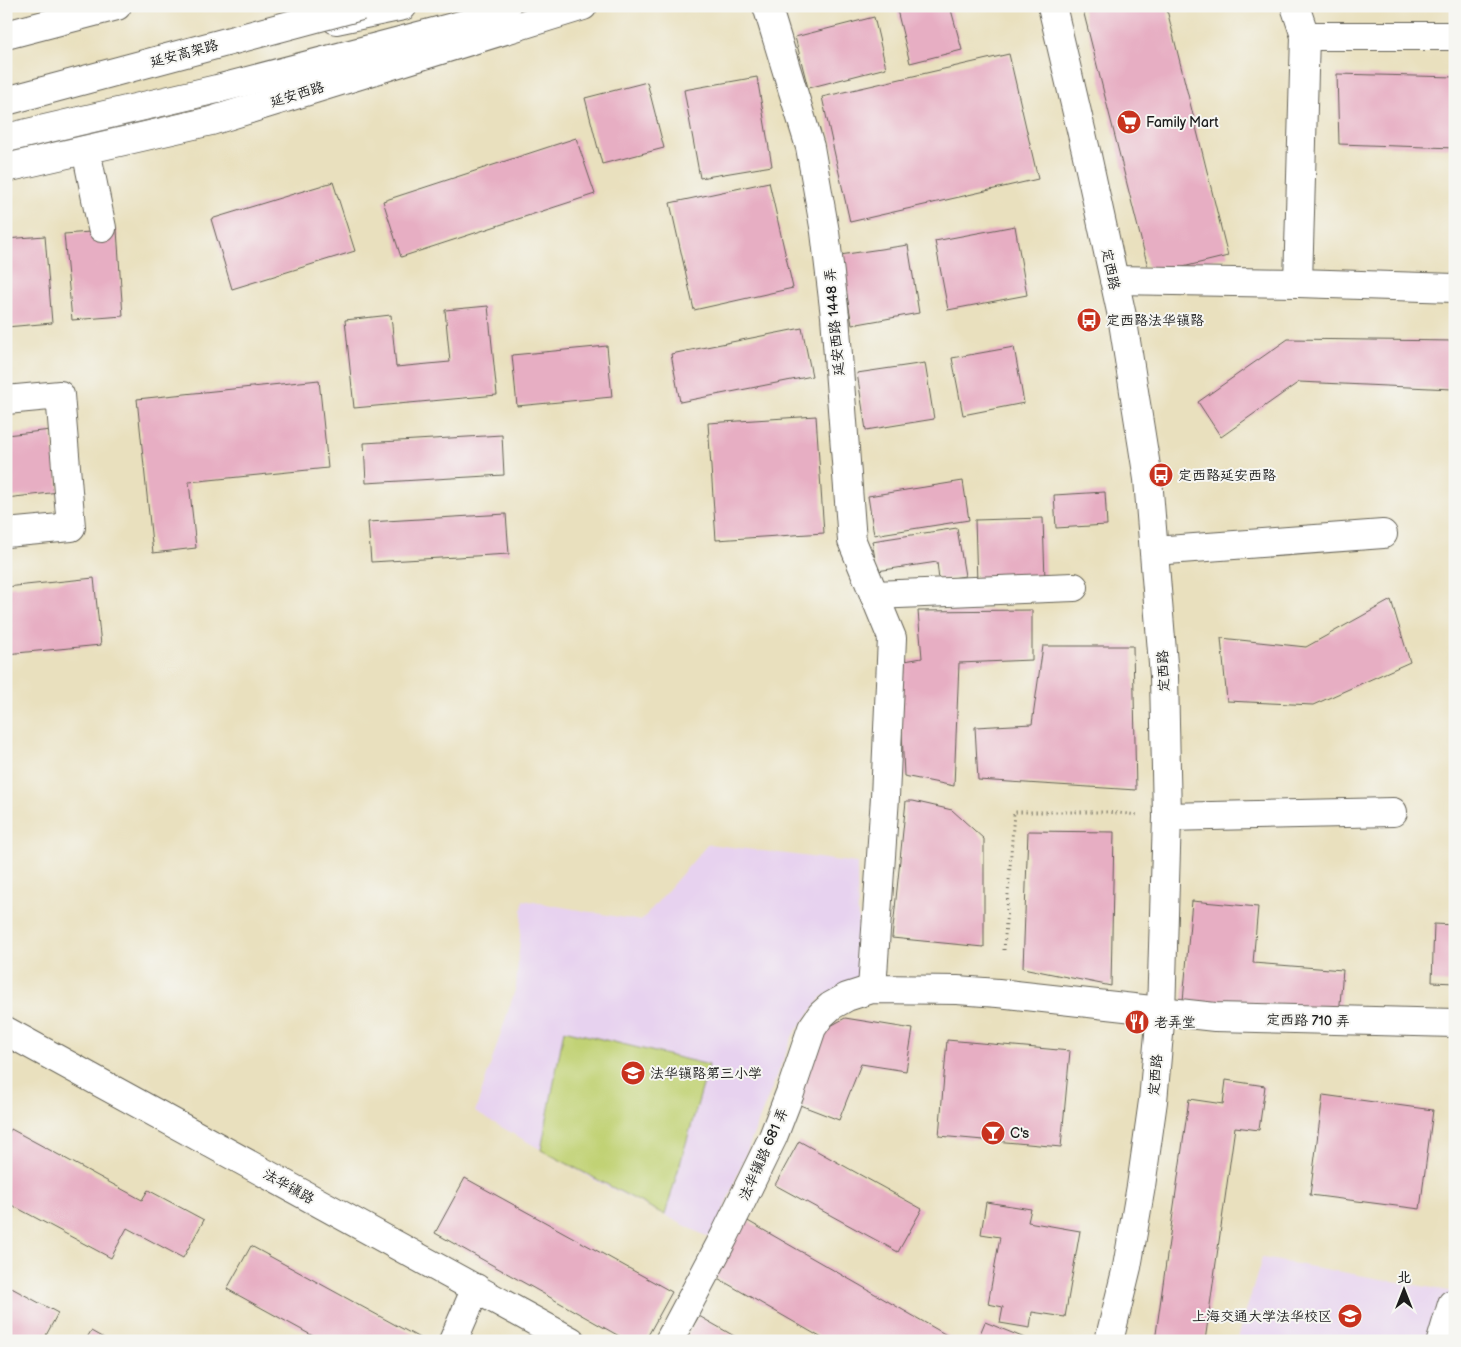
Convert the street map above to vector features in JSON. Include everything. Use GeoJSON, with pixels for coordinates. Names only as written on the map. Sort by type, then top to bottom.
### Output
{"type":"FeatureCollection","features":[{"type":"Feature","properties":{"kind":"main road"},"geometry":{"type":"LineString","coordinates":[[6,35],[117,6]]}},
{"type":"Feature","properties":{"kind":"main road","name":"延安高架路"},"geometry":{"type":"LineString","coordinates":[[6,99],[362,6]]}},
{"type":"Feature","properties":{"kind":"main road"},"geometry":{"type":"LineString","coordinates":[[6,99],[178,54],[402,6]]}},
{"type":"Feature","properties":{"kind":"main road"},"geometry":{"type":"LineString","coordinates":[[6,138],[217,88],[472,22],[506,6]]}},
{"type":"Feature","properties":{"kind":"main road","name":"延安西路"},"geometry":{"type":"LineString","coordinates":[[6,168],[211,121],[583,6]]}},
{"type":"Feature","properties":{"kind":"main road","name":"延安西路 1448 弄"},"geometry":{"type":"LineString","coordinates":[[767,6],[810,146],[825,232],[835,316],[852,541],[892,638],[885,797],[872,989]]}},
{"type":"Feature","properties":{"kind":"main road","name":"定西路"},"geometry":{"type":"LineString","coordinates":[[1052,6],[1122,316],[1148,479],[1164,676],[1167,817],[1161,1012],[1153,1101],[1141,1186],[1127,1267],[1109,1341]]}},
{"type":"Feature","properties":{"kind":"main road"},"geometry":{"type":"LineString","coordinates":[[1295,6],[1304,36],[1298,283]]}},
{"type":"Feature","properties":{"kind":"main road"},"geometry":{"type":"LineString","coordinates":[[1304,36],[1455,36]]}},
{"type":"Feature","properties":{"kind":"main road"},"geometry":{"type":"LineString","coordinates":[[86,150],[102,228]]}},
{"type":"Feature","properties":{"kind":"main road"},"geometry":{"type":"LineString","coordinates":[[1114,280],[1455,288]]}},
{"type":"Feature","properties":{"kind":"main road"},"geometry":{"type":"LineString","coordinates":[[6,400],[60,395],[70,527],[6,533]]}},
{"type":"Feature","properties":{"kind":"main road"},"geometry":{"type":"LineString","coordinates":[[1154,551],[1383,534]]}},
{"type":"Feature","properties":{"kind":"main road"},"geometry":{"type":"LineString","coordinates":[[874,595],[1074,587]]}},
{"type":"Feature","properties":{"kind":"main road"},"geometry":{"type":"LineString","coordinates":[[1167,817],[1393,812]]}},
{"type":"Feature","properties":{"kind":"main road","name":"法华镇路 681 弄"},"geometry":{"type":"LineString","coordinates":[[669,1341],[724,1237],[773,1137],[790,1094],[812,1028],[821,1015],[832,1006],[847,997],[872,989],[920,988],[998,993],[1161,1012]]}},
{"type":"Feature","properties":{"kind":"main road","name":"定西路 710 弄"},"geometry":{"type":"LineString","coordinates":[[1161,1012],[1215,1018],[1455,1023]]}},
{"type":"Feature","properties":{"kind":"main road","name":"法华镇路"},"geometry":{"type":"LineString","coordinates":[[6,1031],[571,1341]]}},
{"type":"Feature","properties":{"kind":"main road"},"geometry":{"type":"LineString","coordinates":[[453,1341],[476,1288]]}},
{"type":"Feature","properties":{"kind":"main road"},"geometry":{"type":"LineString","coordinates":[[1441,1341],[1452,1304],[1455,1305]]}},
{"type":"Feature","properties":{"kind":"path"},"geometry":{"type":"LineString","coordinates":[[1004,950],[1014,812],[1106,812],[1167,817]]}},
{"type":"Feature","properties":{"kind":"shaded area","name":"法华镇路第三小学"},"geometry":{"type":"Polygon","coordinates":[[[708,844],[857,863],[859,977],[822,997],[793,1035],[712,1239],[598,1182],[475,1112],[516,987],[523,900],[641,921],[708,844]]]}},
{"type":"Feature","properties":{"kind":"shaded area","name":"上海交通大学法华校区"},"geometry":{"type":"Polygon","coordinates":[[[1262,1258],[1455,1292],[1455,1341],[1237,1341],[1262,1258]]]}},
{"type":"Feature","properties":{"kind":"green space"},"geometry":{"type":"Polygon","coordinates":[[[564,1030],[709,1065],[665,1215],[541,1150],[564,1030]]]}},
{"type":"Feature","properties":{"kind":"building"},"geometry":{"type":"Polygon","coordinates":[[[896,6],[950,6],[962,50],[910,63],[896,6]]]}},
{"type":"Feature","properties":{"kind":"building"},"geometry":{"type":"Polygon","coordinates":[[[1082,6],[1166,6],[1228,256],[1150,275],[1082,6]]]}},
{"type":"Feature","properties":{"kind":"building"},"geometry":{"type":"Polygon","coordinates":[[[874,17],[886,68],[808,88],[795,37],[874,17]]]}},
{"type":"Feature","properties":{"kind":"building"},"geometry":{"type":"Polygon","coordinates":[[[1009,54],[1038,179],[850,222],[822,97],[1009,54]]]}},
{"type":"Feature","properties":{"kind":"building"},"geometry":{"type":"Polygon","coordinates":[[[1337,74],[1455,77],[1455,148],[1339,144],[1337,74]]]}},
{"type":"Feature","properties":{"kind":"building"},"geometry":{"type":"Polygon","coordinates":[[[757,77],[772,166],[700,178],[684,90],[757,77]]]}},
{"type":"Feature","properties":{"kind":"building"},"geometry":{"type":"Polygon","coordinates":[[[647,82],[664,148],[602,164],[585,98],[647,82]]]}},
{"type":"Feature","properties":{"kind":"building"},"geometry":{"type":"Polygon","coordinates":[[[576,138],[595,194],[401,257],[383,201],[576,138]]]}},
{"type":"Feature","properties":{"kind":"building"},"geometry":{"type":"Polygon","coordinates":[[[333,182],[355,251],[232,289],[211,219],[333,182]]]}},
{"type":"Feature","properties":{"kind":"building"},"geometry":{"type":"Polygon","coordinates":[[[769,182],[793,288],[694,310],[670,203],[769,182]]]}},
{"type":"Feature","properties":{"kind":"building"},"geometry":{"type":"Polygon","coordinates":[[[1015,226],[1027,295],[948,310],[935,241],[1015,226]]]}},
{"type":"Feature","properties":{"kind":"building"},"geometry":{"type":"Polygon","coordinates":[[[117,230],[123,316],[72,320],[64,234],[117,230]]]}},
{"type":"Feature","properties":{"kind":"building"},"geometry":{"type":"Polygon","coordinates":[[[45,236],[52,323],[6,327],[6,239],[45,236]]]}},
{"type":"Feature","properties":{"kind":"building"},"geometry":{"type":"Polygon","coordinates":[[[908,245],[919,313],[852,325],[840,255],[908,245]]]}},
{"type":"Feature","properties":{"kind":"building"},"geometry":{"type":"Polygon","coordinates":[[[488,306],[497,395],[354,408],[345,320],[391,315],[396,367],[450,362],[445,310],[488,306]]]}},
{"type":"Feature","properties":{"kind":"building"},"geometry":{"type":"Polygon","coordinates":[[[802,328],[812,376],[680,402],[671,354],[802,328]]]}},
{"type":"Feature","properties":{"kind":"building"},"geometry":{"type":"Polygon","coordinates":[[[1288,339],[1455,341],[1455,374],[1452,389],[1299,382],[1221,437],[1198,402],[1288,339]]]}},
{"type":"Feature","properties":{"kind":"building"},"geometry":{"type":"Polygon","coordinates":[[[607,346],[612,397],[517,406],[512,355],[607,346]]]}},
{"type":"Feature","properties":{"kind":"building"},"geometry":{"type":"Polygon","coordinates":[[[1014,347],[1024,403],[963,415],[952,358],[1014,347]]]}},
{"type":"Feature","properties":{"kind":"building"},"geometry":{"type":"Polygon","coordinates":[[[925,363],[934,419],[866,430],[857,373],[925,363]]]}},
{"type":"Feature","properties":{"kind":"building"},"geometry":{"type":"Polygon","coordinates":[[[319,380],[328,468],[189,482],[196,548],[153,553],[137,399],[319,380]]]}},
{"type":"Feature","properties":{"kind":"building"},"geometry":{"type":"Polygon","coordinates":[[[816,416],[824,533],[716,540],[708,423],[816,416]]]}},
{"type":"Feature","properties":{"kind":"building"},"geometry":{"type":"Polygon","coordinates":[[[51,430],[59,492],[6,498],[6,435],[51,430]]]}},
{"type":"Feature","properties":{"kind":"building"},"geometry":{"type":"Polygon","coordinates":[[[502,435],[504,475],[366,483],[364,443],[502,435]]]}},
{"type":"Feature","properties":{"kind":"building"},"geometry":{"type":"Polygon","coordinates":[[[963,481],[969,520],[874,535],[868,496],[963,481]]]}},
{"type":"Feature","properties":{"kind":"building"},"geometry":{"type":"Polygon","coordinates":[[[1105,492],[1107,525],[1056,528],[1054,495],[1105,492]]]}},
{"type":"Feature","properties":{"kind":"building"},"geometry":{"type":"Polygon","coordinates":[[[506,514],[509,554],[371,562],[368,522],[506,514]]]}},
{"type":"Feature","properties":{"kind":"building"},"geometry":{"type":"Polygon","coordinates":[[[1043,518],[1045,580],[977,583],[975,520],[1043,518]]]}},
{"type":"Feature","properties":{"kind":"building"},"geometry":{"type":"Polygon","coordinates":[[[957,528],[965,576],[939,580],[937,562],[877,571],[872,541],[957,528]]]}},
{"type":"Feature","properties":{"kind":"building"},"geometry":{"type":"Polygon","coordinates":[[[94,578],[101,645],[6,654],[6,587],[94,578]]]}},
{"type":"Feature","properties":{"kind":"building"},"geometry":{"type":"Polygon","coordinates":[[[1391,600],[1410,662],[1313,705],[1227,701],[1221,638],[1306,647],[1391,600]]]}},
{"type":"Feature","properties":{"kind":"building"},"geometry":{"type":"Polygon","coordinates":[[[1032,610],[1032,660],[959,663],[954,786],[904,776],[899,662],[922,658],[918,611],[1032,610]]]}},
{"type":"Feature","properties":{"kind":"building"},"geometry":{"type":"Polygon","coordinates":[[[1043,646],[1133,646],[1136,790],[978,780],[975,727],[1032,724],[1043,646]]]}},
{"type":"Feature","properties":{"kind":"building"},"geometry":{"type":"Polygon","coordinates":[[[906,801],[952,810],[984,839],[984,947],[892,938],[906,801]]]}},
{"type":"Feature","properties":{"kind":"building"},"geometry":{"type":"Polygon","coordinates":[[[1028,831],[1114,832],[1111,986],[1023,968],[1028,831]]]}},
{"type":"Feature","properties":{"kind":"building"},"geometry":{"type":"Polygon","coordinates":[[[1192,901],[1258,907],[1253,963],[1343,970],[1339,1015],[1183,1001],[1192,901]]]}},
{"type":"Feature","properties":{"kind":"building"},"geometry":{"type":"Polygon","coordinates":[[[1434,924],[1455,925],[1455,983],[1432,982],[1434,924]]]}},
{"type":"Feature","properties":{"kind":"building"},"geometry":{"type":"Polygon","coordinates":[[[845,1018],[913,1029],[906,1071],[861,1064],[839,1120],[792,1102],[818,1033],[845,1018]]]}},
{"type":"Feature","properties":{"kind":"building"},"geometry":{"type":"Polygon","coordinates":[[[947,1040],[1070,1051],[1061,1147],[939,1136],[947,1040]]]}},
{"type":"Feature","properties":{"kind":"building"},"geometry":{"type":"Polygon","coordinates":[[[1226,1080],[1265,1086],[1259,1130],[1235,1127],[1205,1341],[1155,1341],[1189,1099],[1223,1104],[1226,1080]]]}},
{"type":"Feature","properties":{"kind":"building"},"geometry":{"type":"Polygon","coordinates":[[[1323,1095],[1433,1110],[1420,1209],[1310,1195],[1323,1095]]]}},
{"type":"Feature","properties":{"kind":"building"},"geometry":{"type":"Polygon","coordinates":[[[11,1129],[142,1200],[148,1190],[204,1220],[183,1258],[127,1228],[111,1258],[6,1202],[6,1138],[11,1129]]]}},
{"type":"Feature","properties":{"kind":"building"},"geometry":{"type":"Polygon","coordinates":[[[799,1141],[922,1209],[898,1252],[775,1185],[799,1141]]]}},
{"type":"Feature","properties":{"kind":"building"},"geometry":{"type":"Polygon","coordinates":[[[465,1178],[672,1292],[645,1341],[628,1341],[435,1233],[465,1178]]]}},
{"type":"Feature","properties":{"kind":"building"},"geometry":{"type":"Polygon","coordinates":[[[986,1202],[1031,1209],[1028,1222],[1080,1231],[1065,1317],[1032,1312],[1030,1328],[1000,1323],[1003,1307],[988,1304],[1000,1237],[981,1234],[986,1202]]]}},
{"type":"Feature","properties":{"kind":"building"},"geometry":{"type":"Polygon","coordinates":[[[746,1220],[957,1341],[827,1341],[714,1276],[746,1220]]]}},
{"type":"Feature","properties":{"kind":"building"},"geometry":{"type":"Polygon","coordinates":[[[251,1246],[425,1341],[322,1341],[227,1289],[251,1246]]]}},
{"type":"Feature","properties":{"kind":"building"},"geometry":{"type":"Polygon","coordinates":[[[6,1285],[58,1313],[43,1341],[6,1341],[6,1285]]]}},
{"type":"Feature","properties":{"kind":"building"},"geometry":{"type":"Polygon","coordinates":[[[699,1316],[743,1341],[684,1341],[699,1316]]]}},
{"type":"Feature","properties":{"kind":"building"},"geometry":{"type":"Polygon","coordinates":[[[985,1322],[1032,1341],[977,1341],[985,1322]]]}},
{"type":"Feature","properties":{"kind":"building"},"geometry":{"type":"Polygon","coordinates":[[[91,1331],[109,1341],[85,1341],[91,1331]]]}},
{"type":"Feature","properties":{"kind":"place","name":"Family Mart"},"geometry":{"type":"Point","coordinates":[1129,122]}},
{"type":"Feature","properties":{"kind":"place","name":"定西路法华镇路"},"geometry":{"type":"Point","coordinates":[1089,320]}},
{"type":"Feature","properties":{"kind":"place","name":"定西路延安西路"},"geometry":{"type":"Point","coordinates":[1161,475]}},
{"type":"Feature","properties":{"kind":"place","name":"老弄堂"},"geometry":{"type":"Point","coordinates":[1137,1022]}},
{"type":"Feature","properties":{"kind":"place","name":"法华镇路第三小学"},"geometry":{"type":"Point","coordinates":[633,1073]}},
{"type":"Feature","properties":{"kind":"place","name":"C's"},"geometry":{"type":"Point","coordinates":[993,1133]}},
{"type":"Feature","properties":{"kind":"place","name":"上海交通大学法华校区"},"geometry":{"type":"Point","coordinates":[1350,1316]}}]}
